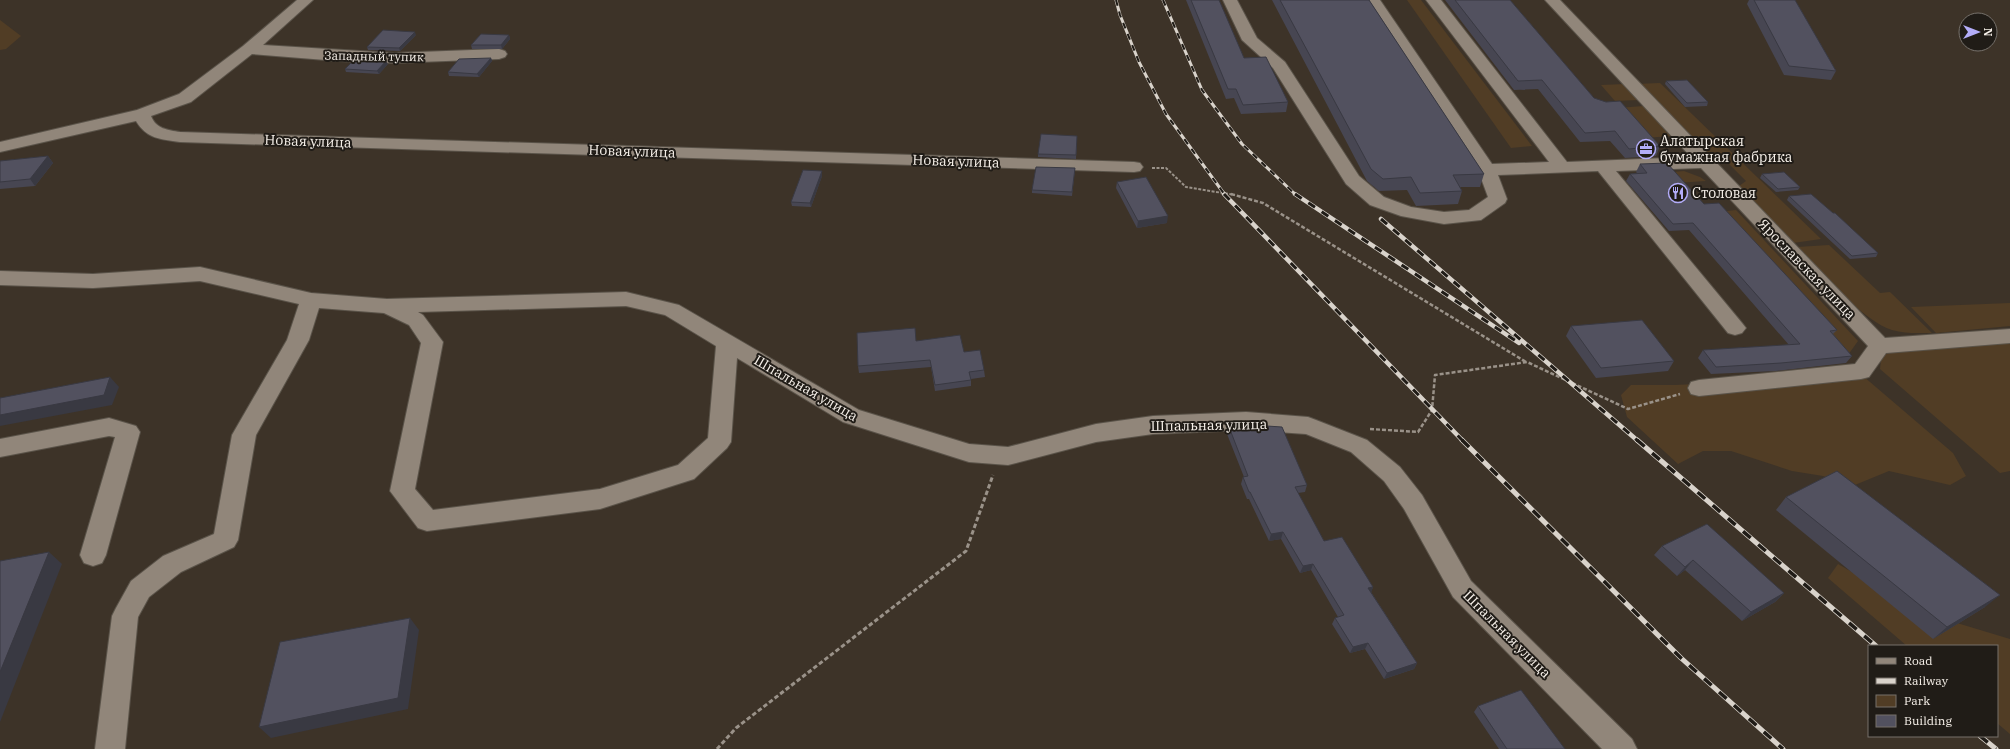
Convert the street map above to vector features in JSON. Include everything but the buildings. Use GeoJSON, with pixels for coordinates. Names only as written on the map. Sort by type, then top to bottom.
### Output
{"type":"FeatureCollection","features":[{"type":"Feature","properties":{"kind":"street"},"geometry":{"type":"LineString","coordinates":[[0,147],[142,114],[185,98],[249,49],[306,0]]}},
{"type":"Feature","properties":{"kind":"street"},"geometry":{"type":"LineString","coordinates":[[1230,0],[1250,40],[1278,65],[1352,180],[1377,201],[1408,212],[1444,218],[1474,216],[1498,200],[1487,170],[1373,0]]}},
{"type":"Feature","properties":{"kind":"street"},"geometry":{"type":"LineString","coordinates":[[1433,0],[1563,168]]}},
{"type":"Feature","properties":{"kind":"street","name":"Ярославская улица"},"geometry":{"type":"LineString","coordinates":[[1552,0],[1647,102],[1880,346]]}},
{"type":"Feature","properties":{"kind":"street","name":"Западный тупик"},"geometry":{"type":"LineString","coordinates":[[249,49],[338,56],[393,58],[499,54]]}},
{"type":"Feature","properties":{"kind":"street"},"geometry":{"type":"LineString","coordinates":[[1624,103],[1647,102]]}},
{"type":"Feature","properties":{"kind":"street","name":"Новая улица"},"geometry":{"type":"LineString","coordinates":[[142,114],[145,126],[158,134],[180,137],[1134,167]]}},
{"type":"Feature","properties":{"kind":"street"},"geometry":{"type":"LineString","coordinates":[[1487,170],[1604,167],[1705,162]]}},
{"type":"Feature","properties":{"kind":"street"},"geometry":{"type":"LineString","coordinates":[[1604,167],[1735,328]]}},
{"type":"Feature","properties":{"kind":"street","name":"Шпальная улица"},"geometry":{"type":"LineString","coordinates":[[0,278],[93,281],[200,274],[311,300],[387,306],[626,299],[672,310],[851,416],[969,453],[1008,456],[1096,433],[1153,425],[1246,421],[1308,426],[1359,446],[1392,474],[1409,496],[1462,589],[1622,749]]}},
{"type":"Feature","properties":{"kind":"street"},"geometry":{"type":"LineString","coordinates":[[110,749],[125,616],[140,589],[172,564],[225,540],[244,435],[298,340],[311,300]]}},
{"type":"Feature","properties":{"kind":"street"},"geometry":{"type":"LineString","coordinates":[[387,306],[416,320],[432,342],[402,491],[427,522],[600,499],[686,472],[719,442],[727,343]]}},
{"type":"Feature","properties":{"kind":"street"},"geometry":{"type":"LineString","coordinates":[[1698,388],[1861,371],[1880,346],[2010,336]]}},
{"type":"Feature","properties":{"kind":"street"},"geometry":{"type":"LineString","coordinates":[[0,448],[108,427],[128,432],[94,555]]}},
{"type":"Feature","properties":{"kind":"path"},"geometry":{"type":"LineString","coordinates":[[1134,167],[1166,168],[1186,187],[1222,192],[1263,203],[1527,362],[1628,408],[1698,388]]}},
{"type":"Feature","properties":{"kind":"path"},"geometry":{"type":"LineString","coordinates":[[1363,429],[1418,432],[1432,410],[1435,375],[1527,362]]}},
{"type":"Feature","properties":{"kind":"path"},"geometry":{"type":"LineString","coordinates":[[717,749],[736,728],[966,551],[991,478],[1008,456]]}},
{"type":"Feature","properties":{"kind":"green space"},"geometry":{"type":"Polygon","coordinates":[[[1407,0],[1421,0],[1532,146],[1511,148],[1407,0]]]}},
{"type":"Feature","properties":{"kind":"green space"},"geometry":{"type":"Polygon","coordinates":[[[0,20],[21,36],[6,49],[0,50],[0,20]]]}},
{"type":"Feature","properties":{"kind":"green space"},"geometry":{"type":"Polygon","coordinates":[[[1660,83],[1821,239],[1793,243],[1739,186],[1746,181],[1729,164],[1711,160],[1635,84],[1660,83]]]}},
{"type":"Feature","properties":{"kind":"green space"},"geometry":{"type":"Polygon","coordinates":[[[1625,84],[1639,100],[1615,101],[1601,85],[1625,84]]]}},
{"type":"Feature","properties":{"kind":"green space"},"geometry":{"type":"Polygon","coordinates":[[[1644,106],[1672,136],[1644,138],[1617,108],[1644,106]]]}},
{"type":"Feature","properties":{"kind":"green space"},"geometry":{"type":"Polygon","coordinates":[[[1684,171],[1706,181],[1676,183],[1662,173],[1684,171]]]}},
{"type":"Feature","properties":{"kind":"green space"},"geometry":{"type":"Polygon","coordinates":[[[1736,210],[1858,341],[1848,355],[1718,212],[1736,210]]]}},
{"type":"Feature","properties":{"kind":"green space"},"geometry":{"type":"Polygon","coordinates":[[[1829,245],[1880,293],[1890,292],[1932,333],[1902,332],[1880,325],[1867,316],[1842,294],[1797,247],[1829,245]]]}},
{"type":"Feature","properties":{"kind":"green space"},"geometry":{"type":"Polygon","coordinates":[[[2010,303],[2010,326],[1936,333],[1911,307],[2010,303]]]}},
{"type":"Feature","properties":{"kind":"green space"},"geometry":{"type":"Polygon","coordinates":[[[2010,339],[2010,471],[2000,473],[1880,369],[1882,351],[2010,339]]]}},
{"type":"Feature","properties":{"kind":"green space"},"geometry":{"type":"Polygon","coordinates":[[[1863,376],[1953,453],[1966,476],[1950,485],[1889,471],[1850,487],[1823,476],[1792,471],[1731,451],[1703,451],[1678,464],[1627,417],[1621,395],[1631,385],[1675,385],[1863,376]]]}},
{"type":"Feature","properties":{"kind":"green space"},"geometry":{"type":"Polygon","coordinates":[[[1838,564],[1897,598],[1957,623],[2010,639],[2010,734],[1998,724],[1998,645],[1906,645],[1828,578],[1838,564]]]}},
{"type":"Feature","properties":{"kind":"railway"},"geometry":{"type":"LineString","coordinates":[[1116,0],[1120,15],[1139,62],[1166,114],[1225,195]]}},
{"type":"Feature","properties":{"kind":"railway"},"geometry":{"type":"LineString","coordinates":[[1163,0],[1202,90],[1242,144],[1296,195]]}},
{"type":"Feature","properties":{"kind":"railway"},"geometry":{"type":"LineString","coordinates":[[1224,194],[1463,441]]}},
{"type":"Feature","properties":{"kind":"railway"},"geometry":{"type":"LineString","coordinates":[[1295,194],[1519,343]]}},
{"type":"Feature","properties":{"kind":"railway"},"geometry":{"type":"LineString","coordinates":[[1381,219],[1638,441]]}},
{"type":"Feature","properties":{"kind":"railway"},"geometry":{"type":"LineString","coordinates":[[1637,440],[1875,645]]}},
{"type":"Feature","properties":{"kind":"railway"},"geometry":{"type":"LineString","coordinates":[[1463,441],[1681,658],[1783,749]]}},
{"type":"Feature","properties":{"kind":"railway"},"geometry":{"type":"LineString","coordinates":[[1981,737],[1996,749]]}},
{"type":"Feature","properties":{"kind":"place","name":"Алатырская бумажная фабрика"},"geometry":{"type":"Point","coordinates":[1646,149]}},
{"type":"Feature","properties":{"kind":"place","name":"Столовая"},"geometry":{"type":"Point","coordinates":[1678,193]}}]}
